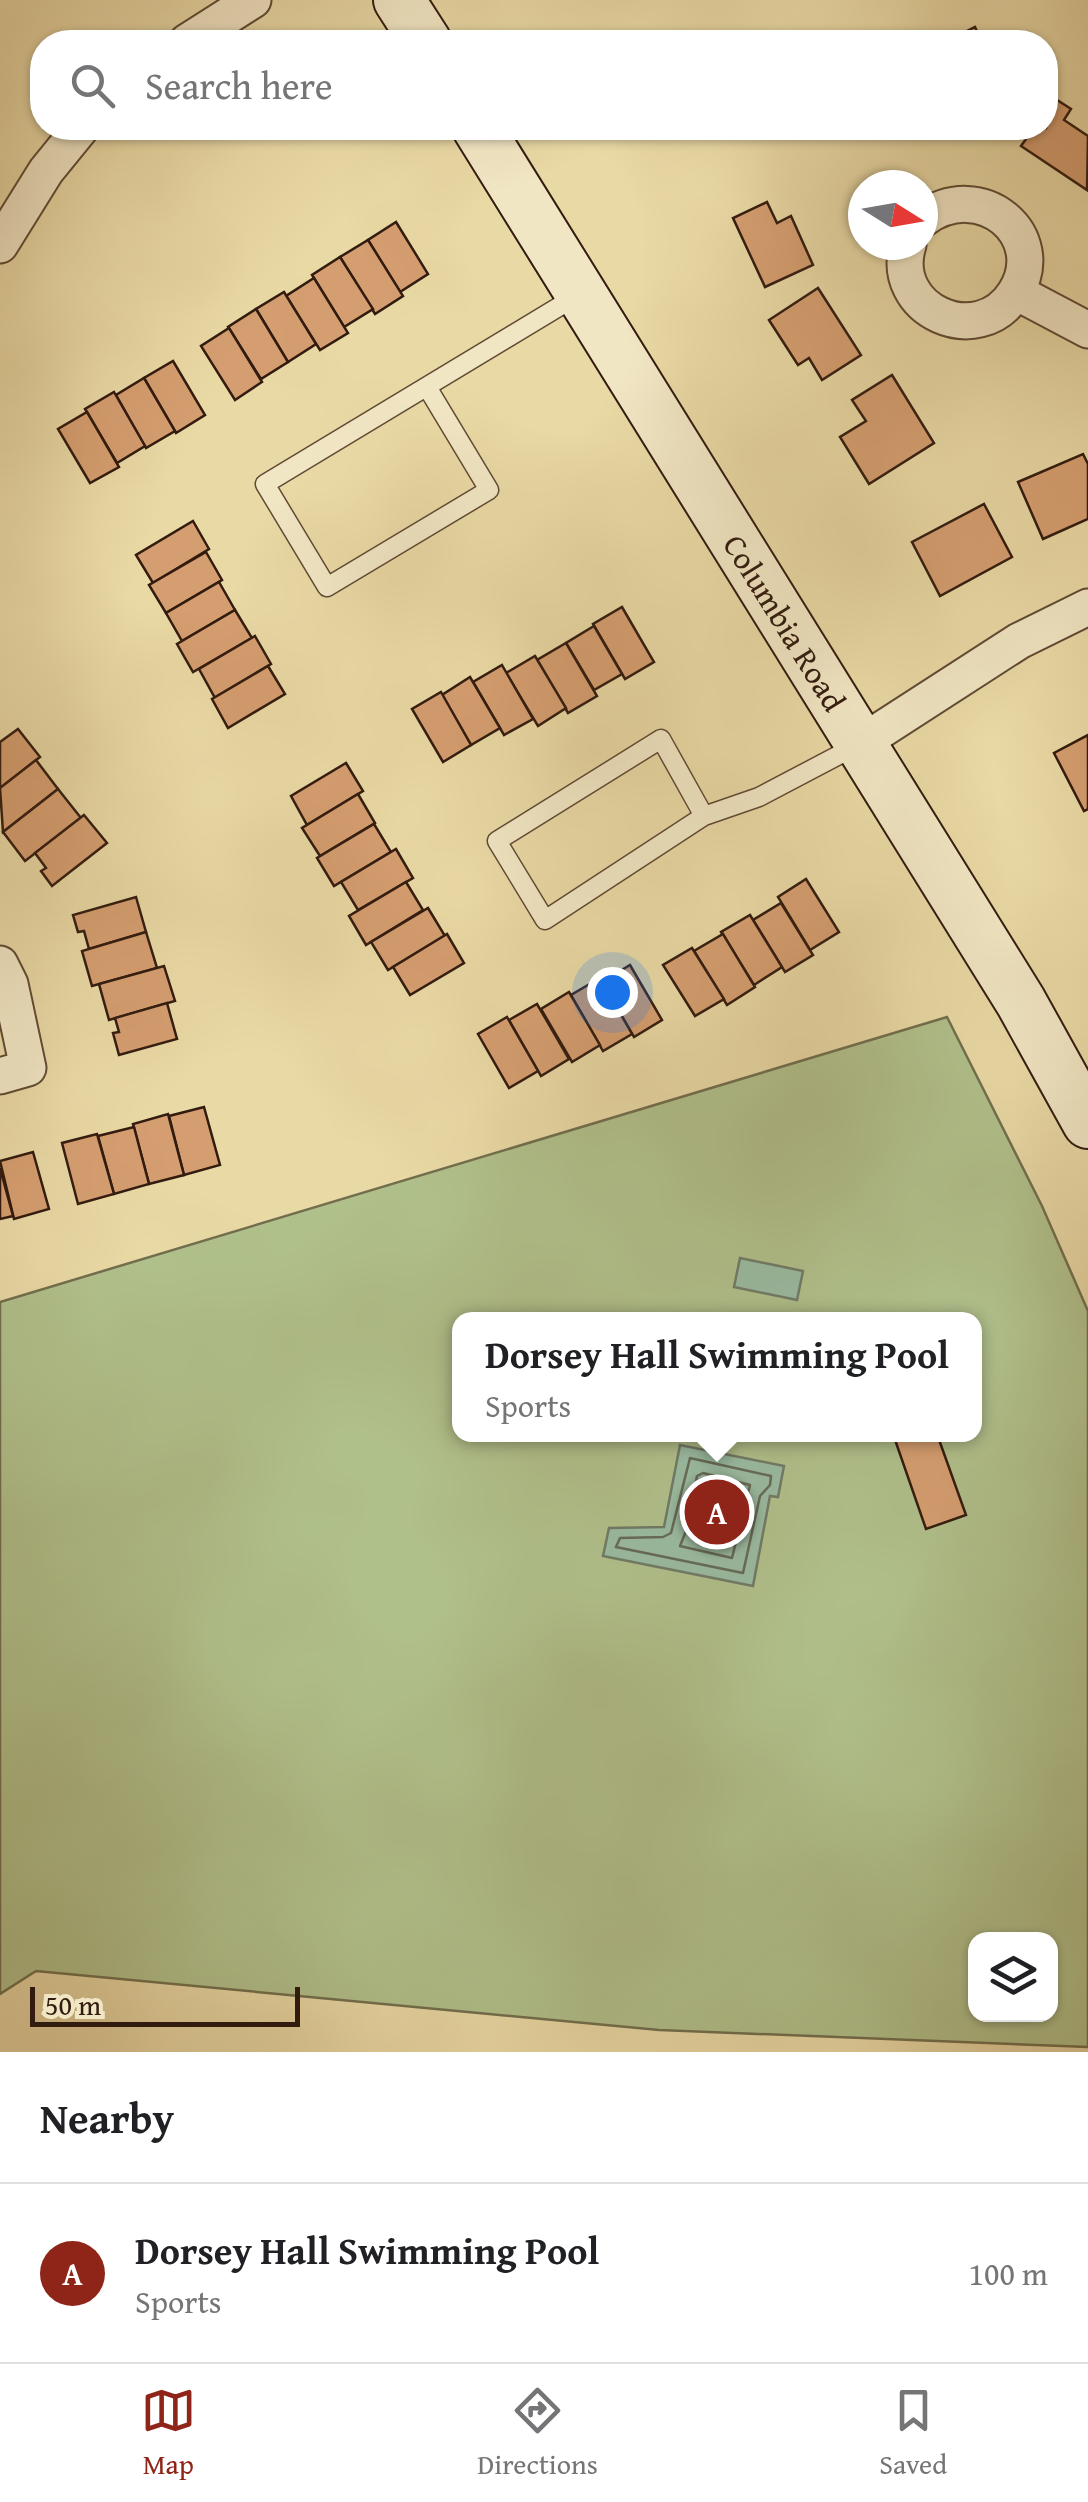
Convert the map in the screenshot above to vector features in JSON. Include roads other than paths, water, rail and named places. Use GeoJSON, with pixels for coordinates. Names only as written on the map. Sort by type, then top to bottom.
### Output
{"type":"FeatureCollection","features":[{"type":"Feature","properties":{"kind":"street"},"geometry":{"type":"LineString","coordinates":[[206,30],[253,0]]}},
{"type":"Feature","properties":{"kind":"street"},"geometry":{"type":"LineString","coordinates":[[399,0],[418,30]]}},
{"type":"Feature","properties":{"kind":"street"},"geometry":{"type":"LineString","coordinates":[[0,245],[46,171],[71,140]]}},
{"type":"Feature","properties":{"kind":"street","name":"Columbia Road"},"geometry":{"type":"LineString","coordinates":[[485,140],[1021,1002],[1088,1123]]}},
{"type":"Feature","properties":{"kind":"street"},"geometry":{"type":"LineString","coordinates":[[906,260],[910,289],[919,302],[944,319],[979,320],[1000,310],[1016,292],[1024,255],[1019,239],[1003,217],[988,207],[963,202],[938,211]]}},
{"type":"Feature","properties":{"kind":"street"},"geometry":{"type":"LineString","coordinates":[[1016,292],[1088,330]]}},
{"type":"Feature","properties":{"kind":"street"},"geometry":{"type":"LineString","coordinates":[[861,743],[1019,641],[1088,607]]}},
{"type":"Feature","properties":{"kind":"street"},"geometry":{"type":"LineString","coordinates":[[0,964],[10,984],[28,1068],[0,1076]]}},
{"type":"Feature","properties":{"kind":"lane"},"geometry":{"type":"LineString","coordinates":[[427,387],[488,490],[326,588],[265,484],[580,294]]}},
{"type":"Feature","properties":{"kind":"lane"},"geometry":{"type":"LineString","coordinates":[[704,816],[661,740],[498,841],[545,920],[704,816],[759,797],[861,743]]}},
{"type":"Feature","properties":{"kind":"water"},"geometry":{"type":"Polygon","coordinates":[[[740,1258],[803,1271],[797,1300],[734,1287],[740,1258]]]}},
{"type":"Feature","properties":{"kind":"water"},"geometry":{"type":"Polygon","coordinates":[[[680,1445],[784,1466],[778,1497],[770,1496],[753,1586],[603,1556],[609,1528],[664,1527],[680,1445]]]}},
{"type":"Feature","properties":{"kind":"place","name":"Dorsey Hall Swimming Pool"},"geometry":{"type":"Point","coordinates":[717,1512]}}]}
